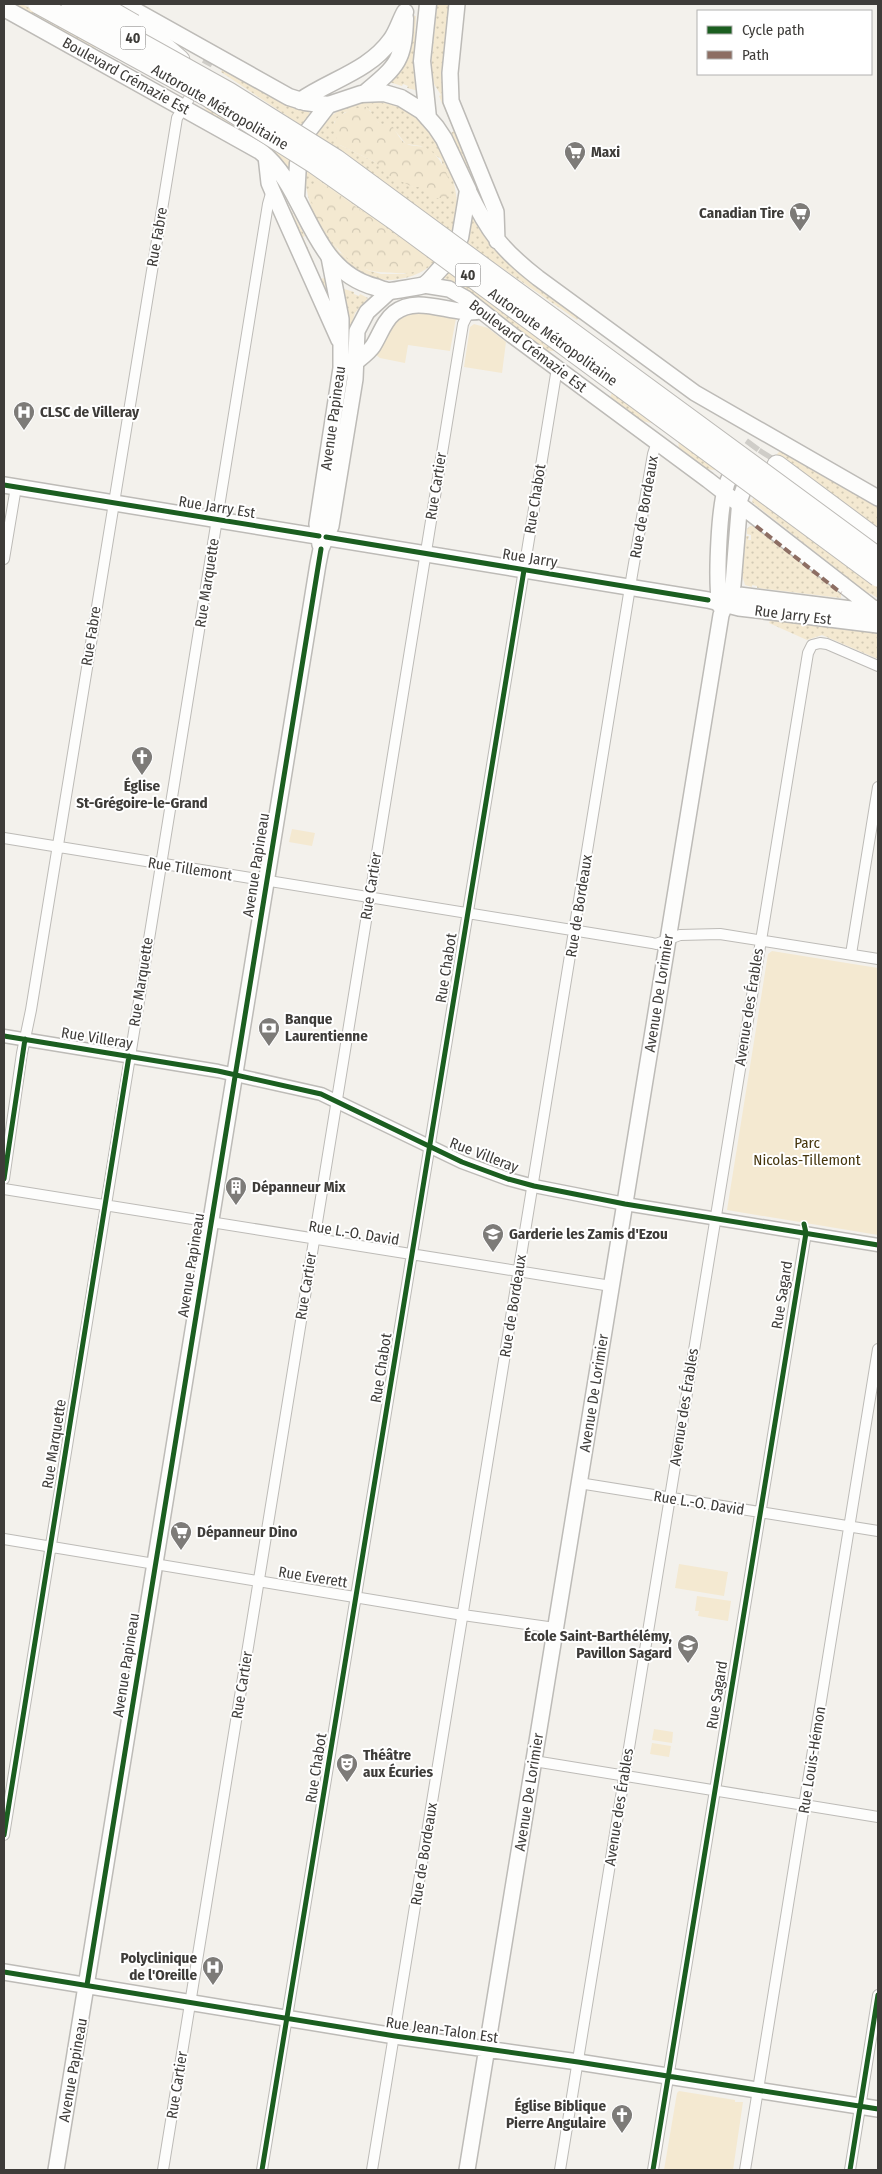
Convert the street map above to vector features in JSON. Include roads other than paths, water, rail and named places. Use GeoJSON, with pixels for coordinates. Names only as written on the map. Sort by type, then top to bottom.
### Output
{"type":"FeatureCollection","features":[{"type":"Feature","properties":{"kind":"highway","name":"Autoroute Métropolitaine"},"geometry":{"type":"LineString","coordinates":[[38,4],[208,97],[307,159],[397,222],[878,577]]}},
{"type":"Feature","properties":{"kind":"highway","name":"Autoroute Métropolitaine"},"geometry":{"type":"LineString","coordinates":[[72,4],[205,61],[280,123],[336,159],[878,557]]}},
{"type":"Feature","properties":{"kind":"highway"},"geometry":{"type":"LineString","coordinates":[[99,4],[205,61]]}},
{"type":"Feature","properties":{"kind":"highway"},"geometry":{"type":"LineString","coordinates":[[613,361],[675,392],[772,452],[878,540]]}},
{"type":"Feature","properties":{"kind":"main road"},"geometry":{"type":"LineString","coordinates":[[428,4],[422,61],[428,118]]}},
{"type":"Feature","properties":{"kind":"main road"},"geometry":{"type":"LineString","coordinates":[[457,4],[450,80],[451,101],[496,212],[496,241]]}},
{"type":"Feature","properties":{"kind":"main road"},"geometry":{"type":"LineString","coordinates":[[454,50],[463,20],[465,4]]}},
{"type":"Feature","properties":{"kind":"main road","name":"Boulevard Crémazie Est"},"geometry":{"type":"LineString","coordinates":[[4,8],[117,63],[186,102],[266,156],[279,170],[329,257],[349,277],[390,291],[424,285],[454,291],[475,312],[557,368],[582,378],[602,392],[658,442],[877,610]]}},
{"type":"Feature","properties":{"kind":"main road"},"geometry":{"type":"LineString","coordinates":[[300,101],[316,90],[361,68],[374,59],[392,39],[405,8]]}},
{"type":"Feature","properties":{"kind":"main road"},"geometry":{"type":"LineString","coordinates":[[366,93],[389,72],[399,59],[404,43],[405,8]]}},
{"type":"Feature","properties":{"kind":"main road"},"geometry":{"type":"LineString","coordinates":[[137,15],[205,61],[300,101],[328,104],[366,93],[394,96],[415,106],[428,118],[447,143],[481,218],[496,241],[520,264],[615,337],[756,437],[772,452],[878,498]]}},
{"type":"Feature","properties":{"kind":"main road"},"geometry":{"type":"LineString","coordinates":[[308,131],[328,104]]}},
{"type":"Feature","properties":{"kind":"main road"},"geometry":{"type":"LineString","coordinates":[[266,156],[272,190],[341,343]]}},
{"type":"Feature","properties":{"kind":"main road"},"geometry":{"type":"LineString","coordinates":[[296,198],[298,163]]}},
{"type":"Feature","properties":{"kind":"main road"},"geometry":{"type":"LineString","coordinates":[[460,238],[468,190]]}},
{"type":"Feature","properties":{"kind":"main road","name":"Avenue Papineau"},"geometry":{"type":"LineString","coordinates":[[322,541],[317,521],[340,386],[341,343],[339,306],[329,257]]}},
{"type":"Feature","properties":{"kind":"main road"},"geometry":{"type":"LineString","coordinates":[[424,285],[443,266]]}},
{"type":"Feature","properties":{"kind":"main road","name":"Avenue Papineau"},"geometry":{"type":"LineString","coordinates":[[56,2170],[322,541],[332,517],[356,362],[356,338],[362,318],[372,306],[390,291]]}},
{"type":"Feature","properties":{"kind":"main road"},"geometry":{"type":"LineString","coordinates":[[356,362],[372,348],[388,319],[401,308],[424,305],[475,312]]}},
{"type":"Feature","properties":{"kind":"main road","name":"Avenue De Lorimier"},"geometry":{"type":"LineString","coordinates":[[467,2170],[668,939],[720,603],[717,581],[724,492],[730,477]]}},
{"type":"Feature","properties":{"kind":"main road","name":"Rue Jarry Est"},"geometry":{"type":"LineString","coordinates":[[10,486],[217,520],[322,541],[426,553]]}},
{"type":"Feature","properties":{"kind":"main road","name":"Avenue De Lorimier"},"geometry":{"type":"LineString","coordinates":[[720,603],[733,585],[740,504],[744,488]]}},
{"type":"Feature","properties":{"kind":"main road","name":"Rue Jarry"},"geometry":{"type":"LineString","coordinates":[[426,553],[631,587]]}},
{"type":"Feature","properties":{"kind":"main road","name":"Rue Jarry Est"},"geometry":{"type":"LineString","coordinates":[[631,587],[739,608],[878,626]]}},
{"type":"Feature","properties":{"kind":"main road","name":"Rue Jarry Est"},"geometry":{"type":"LineString","coordinates":[[720,603],[739,595],[859,610],[877,610]]}},
{"type":"Feature","properties":{"kind":"main road","name":"Rue Jean-Talon Est"},"geometry":{"type":"LineString","coordinates":[[4,1972],[395,2036],[578,2062],[878,2109]]}},
{"type":"Feature","properties":{"kind":"street","name":"Rue Fabre"},"geometry":{"type":"LineString","coordinates":[[4,1179],[25,1039],[176,118],[186,102]]}},
{"type":"Feature","properties":{"kind":"street","name":"Rue Marquette"},"geometry":{"type":"LineString","coordinates":[[4,1835],[129,1056],[268,204],[272,190]]}},
{"type":"Feature","properties":{"kind":"street","name":"Rue Cartier"},"geometry":{"type":"LineString","coordinates":[[163,2170],[463,324],[475,312]]}},
{"type":"Feature","properties":{"kind":"street","name":"Rue Chabot"},"geometry":{"type":"LineString","coordinates":[[262,2170],[557,368]]}},
{"type":"Feature","properties":{"kind":"street","name":"Rue de Bordeaux"},"geometry":{"type":"LineString","coordinates":[[372,2170],[652,454],[658,442]]}},
{"type":"Feature","properties":{"kind":"street"},"geometry":{"type":"LineString","coordinates":[[4,559],[10,486]]}},
{"type":"Feature","properties":{"kind":"street","name":"Avenue des Érables"},"geometry":{"type":"LineString","coordinates":[[560,2170],[808,653],[812,645],[827,644],[878,666]]}},
{"type":"Feature","properties":{"kind":"street"},"geometry":{"type":"LineString","coordinates":[[851,954],[878,787]]}},
{"type":"Feature","properties":{"kind":"street","name":"Rue Tillemont"},"geometry":{"type":"LineString","coordinates":[[4,838],[656,944],[680,935],[707,934],[760,940],[878,959]]}},
{"type":"Feature","properties":{"kind":"street","name":"Rue Villeray"},"geometry":{"type":"LineString","coordinates":[[4,1036],[235,1074],[321,1094],[482,1170],[534,1186],[625,1204],[878,1245]]}},
{"type":"Feature","properties":{"kind":"street","name":"Rue L.-O. David"},"geometry":{"type":"LineString","coordinates":[[4,1189],[519,1273],[612,1286]]}},
{"type":"Feature","properties":{"kind":"street","name":"Rue Sagard"},"geometry":{"type":"LineString","coordinates":[[652,2170],[806,1233]]}},
{"type":"Feature","properties":{"kind":"street","name":"Rue Louis-Hémon"},"geometry":{"type":"LineString","coordinates":[[745,2170],[878,1349]]}},
{"type":"Feature","properties":{"kind":"street","name":"Rue L.-O. David"},"geometry":{"type":"LineString","coordinates":[[579,1483],[878,1531]]}},
{"type":"Feature","properties":{"kind":"street","name":"Rue Everett"},"geometry":{"type":"LineString","coordinates":[[4,1539],[463,1615],[555,1628]]}},
{"type":"Feature","properties":{"kind":"street"},"geometry":{"type":"LineString","coordinates":[[534,1761],[878,1817]]}},
{"type":"Feature","properties":{"kind":"street"},"geometry":{"type":"LineString","coordinates":[[850,2170],[878,1995]]}},
{"type":"Feature","properties":{"kind":"tunnel"},"geometry":{"type":"LineString","coordinates":[[199,78],[209,60]]}},
{"type":"Feature","properties":{"kind":"tunnel"},"geometry":{"type":"LineString","coordinates":[[737,466],[754,443]]}},
{"type":"Feature","properties":{"kind":"tunnel"},"geometry":{"type":"LineString","coordinates":[[752,476],[767,452]]}},
{"type":"Feature","properties":{"kind":"place","name":"Maxi"},"geometry":{"type":"Point","coordinates":[575,171]}},
{"type":"Feature","properties":{"kind":"place","name":"Canadian Tire"},"geometry":{"type":"Point","coordinates":[800,232]}},
{"type":"Feature","properties":{"kind":"place","name":"CLSC de Villeray"},"geometry":{"type":"Point","coordinates":[24,431]}},
{"type":"Feature","properties":{"kind":"place","name":"Église St-Grégoire-le-Grand"},"geometry":{"type":"Point","coordinates":[142,776]}},
{"type":"Feature","properties":{"kind":"place","name":"Banque Laurentienne"},"geometry":{"type":"Point","coordinates":[269,1047]}},
{"type":"Feature","properties":{"kind":"place","name":"Dépanneur Mix"},"geometry":{"type":"Point","coordinates":[236,1206]}},
{"type":"Feature","properties":{"kind":"place","name":"Garderie les Zamis d'Ezou"},"geometry":{"type":"Point","coordinates":[493,1253]}},
{"type":"Feature","properties":{"kind":"place","name":"Dépanneur Dino"},"geometry":{"type":"Point","coordinates":[181,1551]}},
{"type":"Feature","properties":{"kind":"place","name":"École Saint-Barthélémy, Pavillon Sagard"},"geometry":{"type":"Point","coordinates":[688,1664]}},
{"type":"Feature","properties":{"kind":"place","name":"Théâtre aux Écuries"},"geometry":{"type":"Point","coordinates":[347,1783]}},
{"type":"Feature","properties":{"kind":"place","name":"Polyclinique de l'Oreille"},"geometry":{"type":"Point","coordinates":[213,1986]}},
{"type":"Feature","properties":{"kind":"place","name":"Église Biblique Pierre Angulaire"},"geometry":{"type":"Point","coordinates":[622,2134]}},
{"type":"Feature","properties":{"kind":"park label","name":"Parc Nicolas-Tillemont"},"geometry":{"type":"Point","coordinates":[807,1152]}}]}
